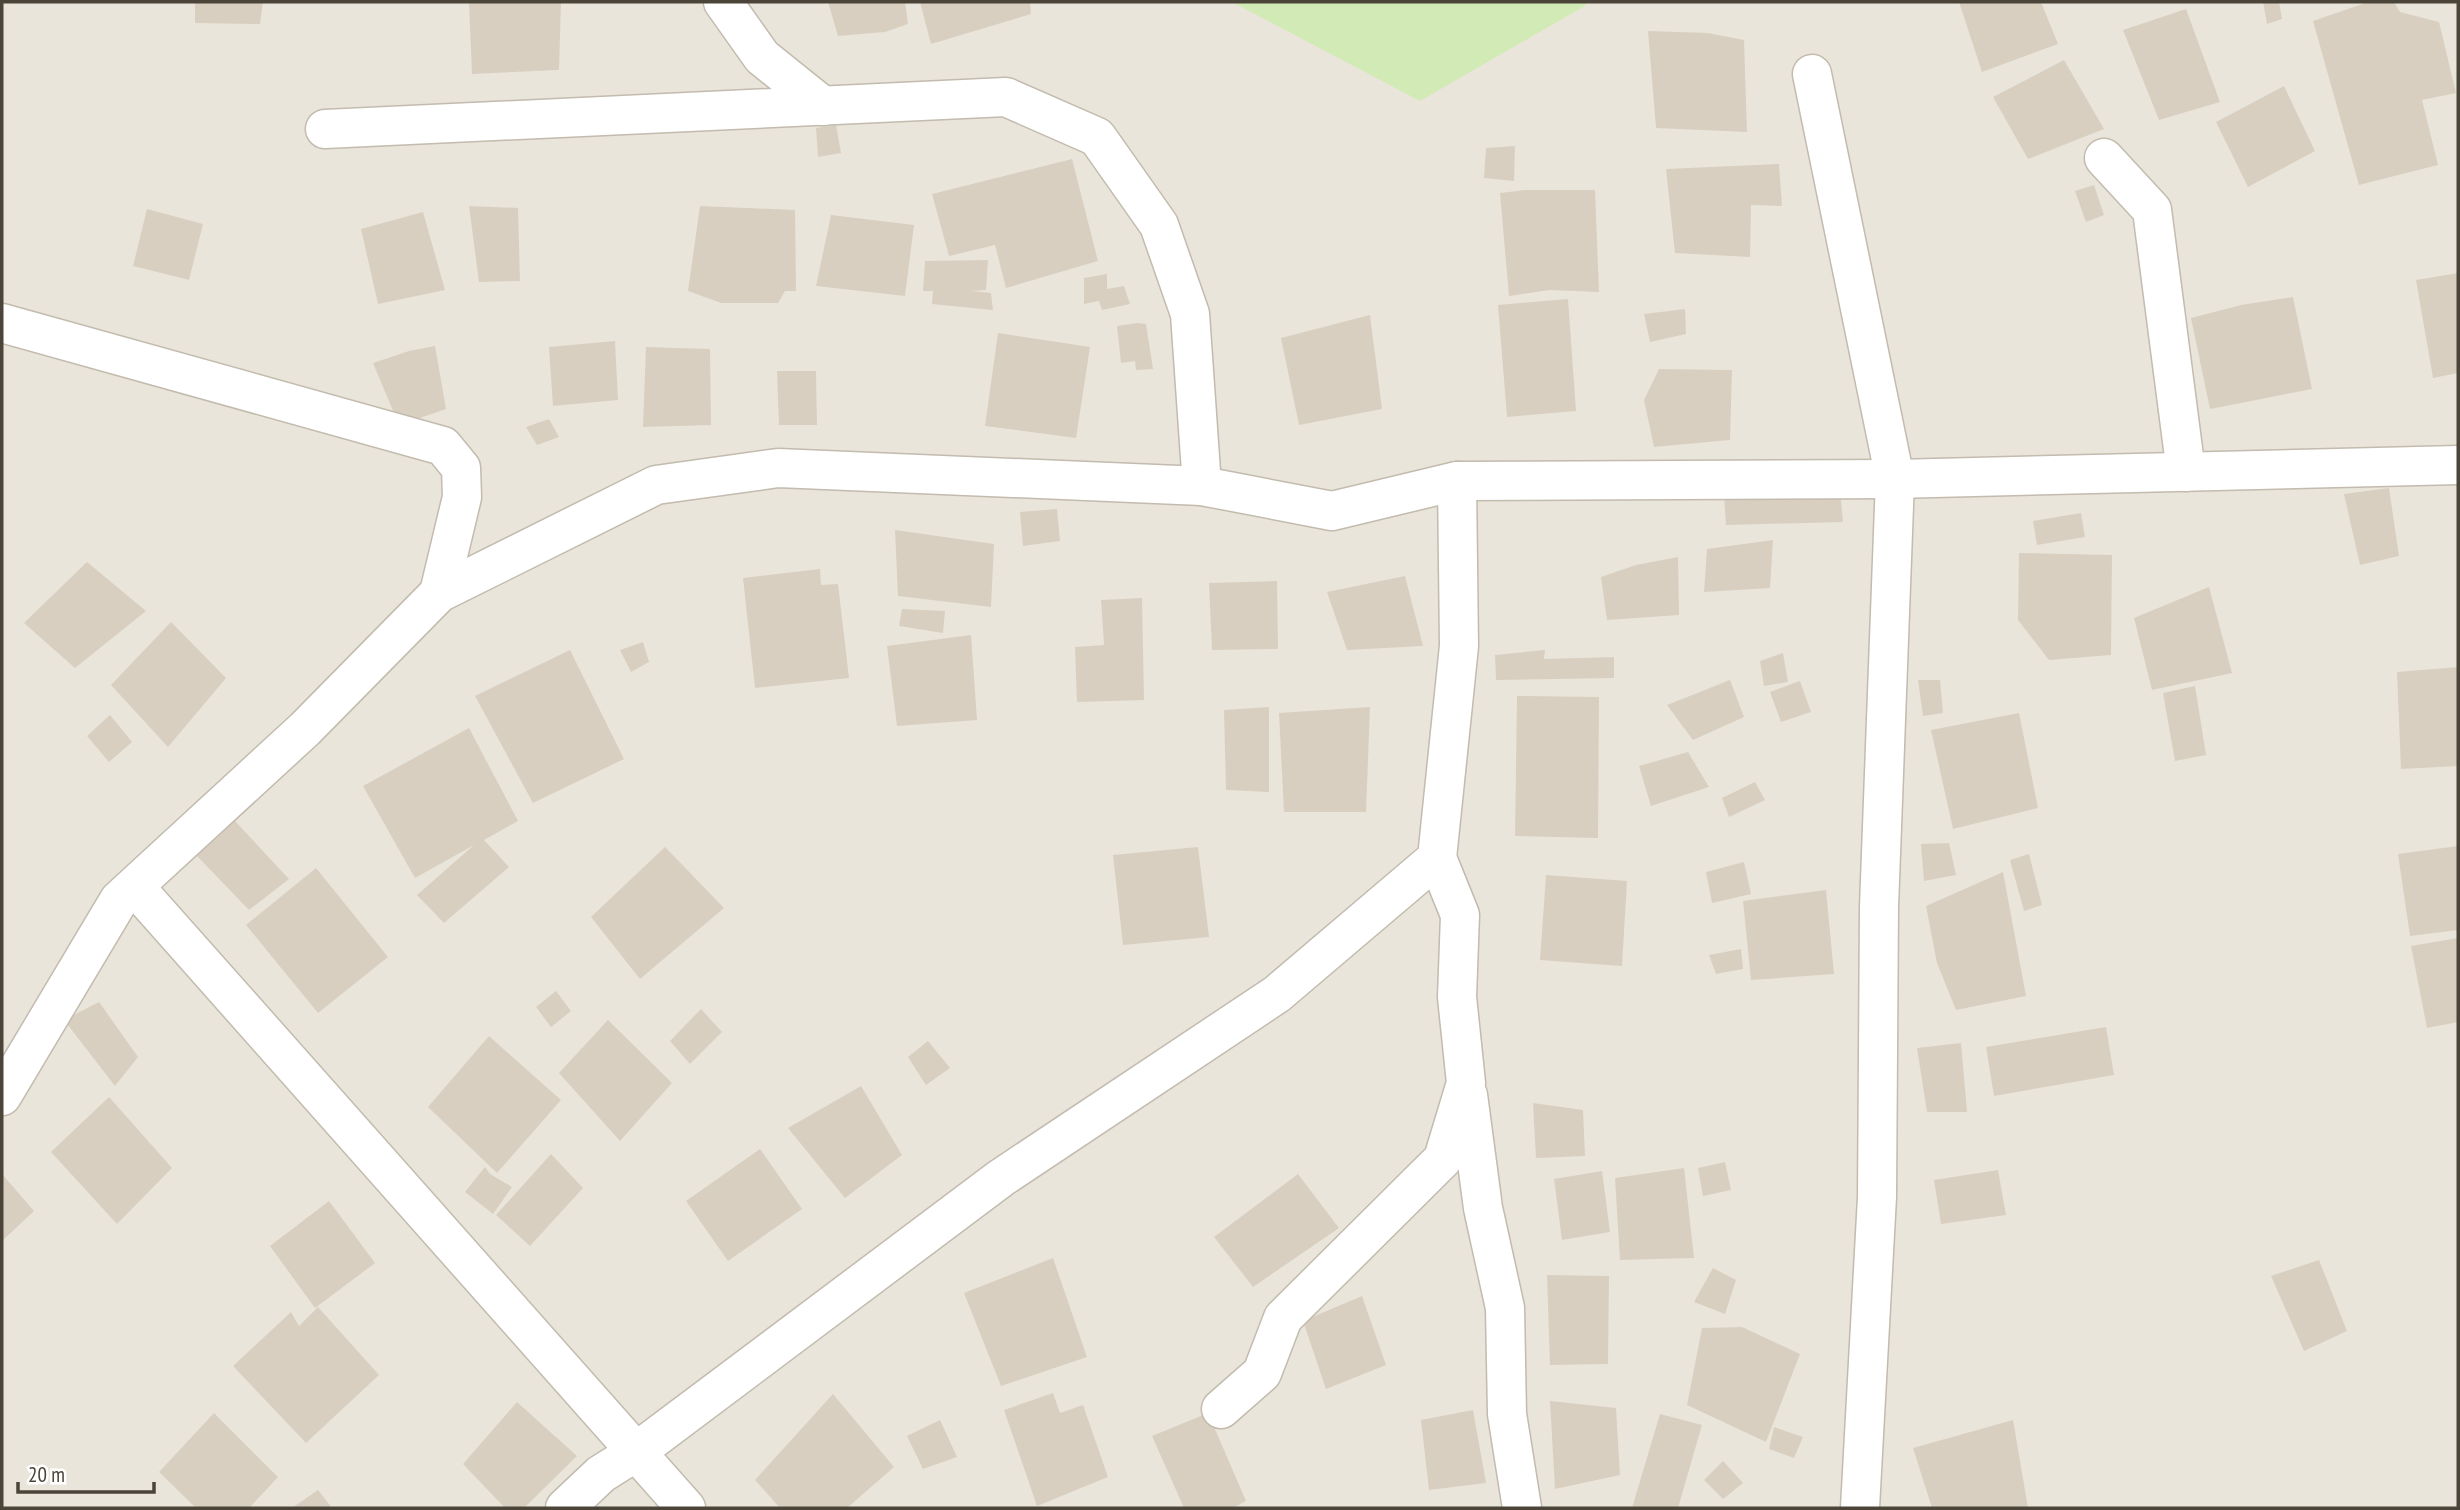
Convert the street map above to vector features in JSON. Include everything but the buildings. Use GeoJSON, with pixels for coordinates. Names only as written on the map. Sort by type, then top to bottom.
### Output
{"type":"FeatureCollection","features":[{"type":"Feature","properties":{"kind":"street"},"geometry":{"type":"LineString","coordinates":[[723,2],[762,57],[823,106]]}},
{"type":"Feature","properties":{"kind":"street"},"geometry":{"type":"LineString","coordinates":[[1812,74],[1895,479],[1879,907],[1877,1197],[1860,1508]]}},
{"type":"Feature","properties":{"kind":"street"},"geometry":{"type":"LineString","coordinates":[[325,129],[1006,97],[1097,138],[1159,225],[1190,314],[1202,486]]}},
{"type":"Feature","properties":{"kind":"street"},"geometry":{"type":"LineString","coordinates":[[2104,158],[2151,210],[2186,472]]}},
{"type":"Feature","properties":{"kind":"street"},"geometry":{"type":"LineString","coordinates":[[2,323],[443,446],[461,468],[462,497],[439,593]]}},
{"type":"Feature","properties":{"kind":"street"},"geometry":{"type":"LineString","coordinates":[[2,1096],[119,900],[305,729],[439,593],[656,485],[778,468],[1202,486],[1332,511],[1457,481],[1895,479],[2458,465]]}},
{"type":"Feature","properties":{"kind":"street"},"geometry":{"type":"LineString","coordinates":[[1457,481],[1459,646],[1437,858],[1460,915],[1457,997],[1483,1208],[1505,1308],[1507,1414],[1522,1508]]}},
{"type":"Feature","properties":{"kind":"street"},"geometry":{"type":"LineString","coordinates":[[565,1508],[601,1474],[636,1452],[1001,1178],[1277,994],[1437,858]]}},
{"type":"Feature","properties":{"kind":"street"},"geometry":{"type":"LineString","coordinates":[[135,887],[686,1508]]}},
{"type":"Feature","properties":{"kind":"street"},"geometry":{"type":"LineString","coordinates":[[1221,1409],[1262,1373],[1283,1318],[1443,1159],[1466,1083]]}},
{"type":"Feature","properties":{"kind":"shaded area"},"geometry":{"type":"Polygon","coordinates":[[[2,2],[2458,2],[2458,1508],[2,1508],[2,2]]]}},
{"type":"Feature","properties":{"kind":"green space"},"geometry":{"type":"Polygon","coordinates":[[[1232,2],[1589,2],[1420,101],[1232,2]]]}}]}
